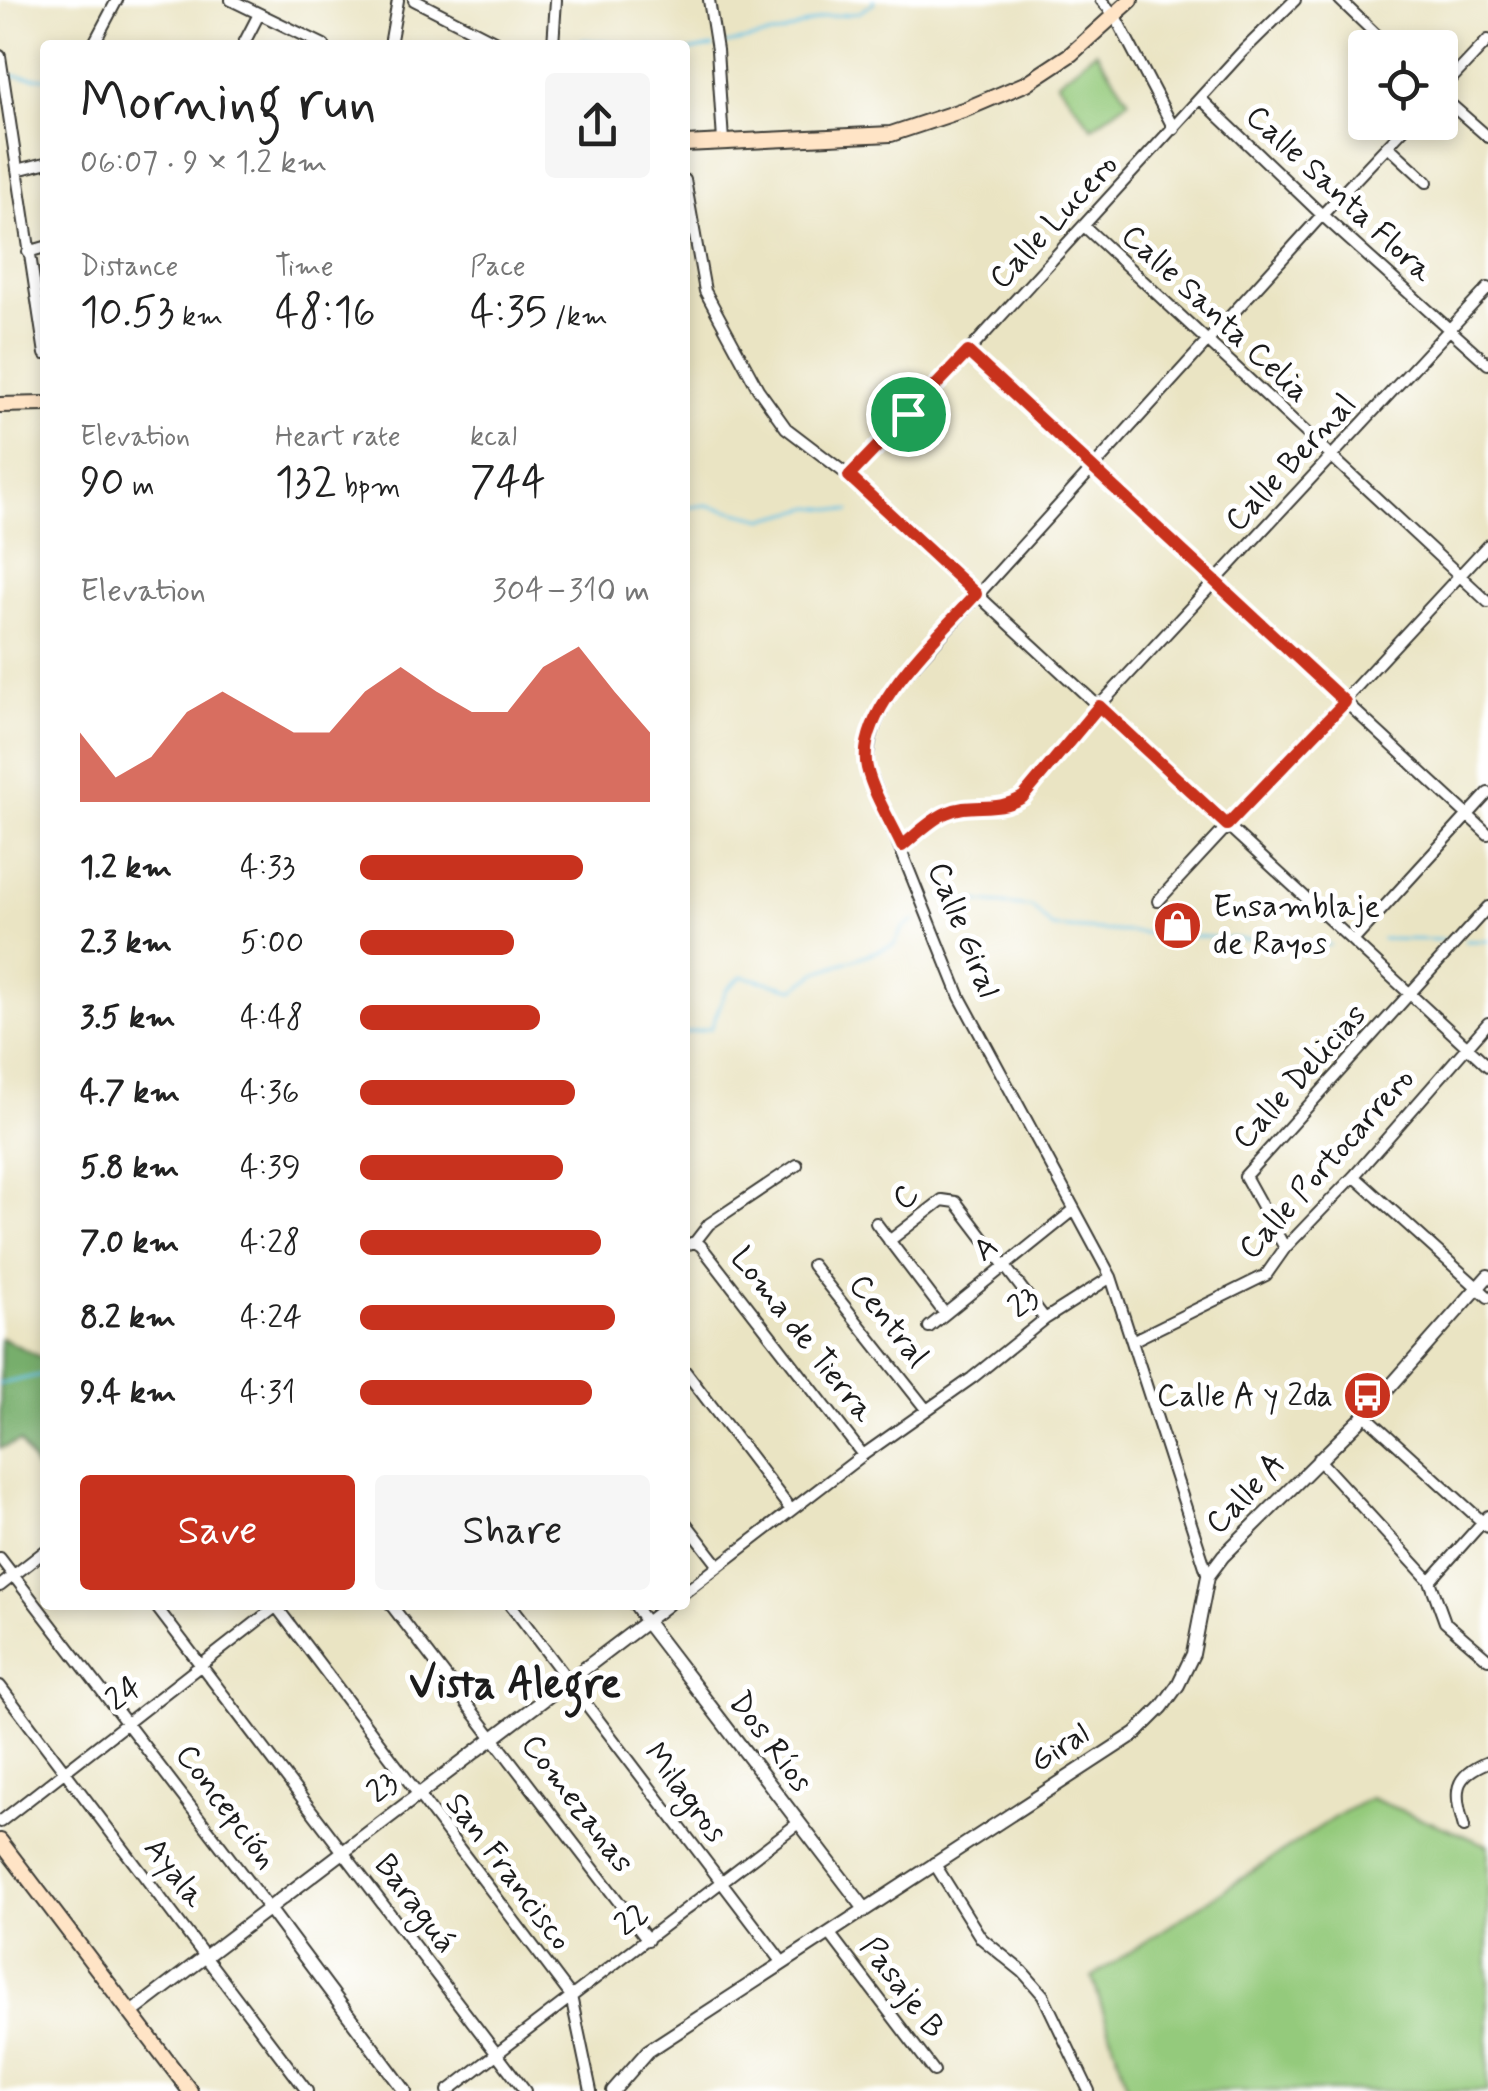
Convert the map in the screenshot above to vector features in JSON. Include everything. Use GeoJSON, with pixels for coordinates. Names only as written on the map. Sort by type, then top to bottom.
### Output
{"type":"FeatureCollection","features":[{"type":"Feature","properties":{"kind":"main road"},"geometry":{"type":"LineString","coordinates":[[690,144],[890,134],[966,109],[1027,83],[1070,54],[1132,0]]}},
{"type":"Feature","properties":{"kind":"main road"},"geometry":{"type":"LineString","coordinates":[[0,406],[40,404]]}},
{"type":"Feature","properties":{"kind":"main road"},"geometry":{"type":"LineString","coordinates":[[0,1841],[190,2091]]}},
{"type":"Feature","properties":{"kind":"street"},"geometry":{"type":"LineString","coordinates":[[96,40],[117,0]]}},
{"type":"Feature","properties":{"kind":"street"},"geometry":{"type":"LineString","coordinates":[[230,0],[314,40]]}},
{"type":"Feature","properties":{"kind":"street"},"geometry":{"type":"LineString","coordinates":[[391,40],[398,0]]}},
{"type":"Feature","properties":{"kind":"street"},"geometry":{"type":"LineString","coordinates":[[414,0],[492,40]]}},
{"type":"Feature","properties":{"kind":"street"},"geometry":{"type":"LineString","coordinates":[[553,40],[556,0]]}},
{"type":"Feature","properties":{"kind":"street"},"geometry":{"type":"LineString","coordinates":[[709,0],[723,141]]}},
{"type":"Feature","properties":{"kind":"street"},"geometry":{"type":"LineString","coordinates":[[1100,0],[1115,16],[1174,129]]}},
{"type":"Feature","properties":{"kind":"street","name":"Calle Lucero"},"geometry":{"type":"LineString","coordinates":[[849,476],[1242,52],[1295,0]]}},
{"type":"Feature","properties":{"kind":"street"},"geometry":{"type":"LineString","coordinates":[[1340,0],[1371,30]]}},
{"type":"Feature","properties":{"kind":"street"},"geometry":{"type":"LineString","coordinates":[[245,40],[259,14]]}},
{"type":"Feature","properties":{"kind":"street"},"geometry":{"type":"LineString","coordinates":[[1458,73],[1488,40]]}},
{"type":"Feature","properties":{"kind":"street"},"geometry":{"type":"LineString","coordinates":[[0,57],[40,319]]}},
{"type":"Feature","properties":{"kind":"street","name":"Calle Santa Flora"},"geometry":{"type":"LineString","coordinates":[[1201,99],[1322,215],[1488,364]]}},
{"type":"Feature","properties":{"kind":"street"},"geometry":{"type":"LineString","coordinates":[[1458,110],[1488,137]]}},
{"type":"Feature","properties":{"kind":"street","name":"Calle Giral"},"geometry":{"type":"LineString","coordinates":[[1111,1277],[960,997],[867,766],[868,744],[879,711],[897,684],[1394,140]]}},
{"type":"Feature","properties":{"kind":"street"},"geometry":{"type":"LineString","coordinates":[[1388,146],[1426,182]]}},
{"type":"Feature","properties":{"kind":"street"},"geometry":{"type":"LineString","coordinates":[[16,170],[40,164]]}},
{"type":"Feature","properties":{"kind":"street"},"geometry":{"type":"LineString","coordinates":[[690,208],[705,291],[758,389],[786,428],[849,476],[1488,1066]]}},
{"type":"Feature","properties":{"kind":"street","name":"Calle Santa Celia"},"geometry":{"type":"LineString","coordinates":[[1084,226],[1488,602]]}},
{"type":"Feature","properties":{"kind":"street"},"geometry":{"type":"LineString","coordinates":[[28,252],[40,249]]}},
{"type":"Feature","properties":{"kind":"street","name":"Calle Bernal"},"geometry":{"type":"LineString","coordinates":[[902,846],[946,813],[996,808],[1023,797],[1099,706],[1488,288]]}},
{"type":"Feature","properties":{"kind":"street"},"geometry":{"type":"LineString","coordinates":[[968,352],[1488,834]]}},
{"type":"Feature","properties":{"kind":"street"},"geometry":{"type":"LineString","coordinates":[[1158,901],[1488,545]]}},
{"type":"Feature","properties":{"kind":"street"},"geometry":{"type":"LineString","coordinates":[[1353,941],[1488,793]]}},
{"type":"Feature","properties":{"kind":"street","name":"Calle Delicias"},"geometry":{"type":"LineString","coordinates":[[1285,1248],[1245,1176],[1488,907]]}},
{"type":"Feature","properties":{"kind":"street","name":"Calle Portocarrero"},"geometry":{"type":"LineString","coordinates":[[1132,1341],[1260,1280],[1488,1023]]}},
{"type":"Feature","properties":{"kind":"street"},"geometry":{"type":"LineString","coordinates":[[694,1244],[708,1224],[797,1165]]}},
{"type":"Feature","properties":{"kind":"street"},"geometry":{"type":"LineString","coordinates":[[1354,1176],[1483,1292]]}},
{"type":"Feature","properties":{"kind":"street","name":"C"},"geometry":{"type":"LineString","coordinates":[[890,1241],[942,1200],[956,1202],[1005,1265]]}},
{"type":"Feature","properties":{"kind":"street","name":"A"},"geometry":{"type":"LineString","coordinates":[[929,1328],[1074,1210]]}},
{"type":"Feature","properties":{"kind":"street"},"geometry":{"type":"LineString","coordinates":[[876,1223],[945,1314]]}},
{"type":"Feature","properties":{"kind":"street","name":"Loma de Tierra"},"geometry":{"type":"LineString","coordinates":[[694,1244],[863,1455]]}},
{"type":"Feature","properties":{"kind":"street","name":"Central"},"geometry":{"type":"LineString","coordinates":[[812,1265],[925,1408]]}},
{"type":"Feature","properties":{"kind":"street"},"geometry":{"type":"LineString","coordinates":[[1005,1265],[1045,1319]]}},
{"type":"Feature","properties":{"kind":"street","name":"Calle A"},"geometry":{"type":"LineString","coordinates":[[1208,1576],[1223,1556],[1483,1292],[1488,1276]]}},
{"type":"Feature","properties":{"kind":"street","name":"23"},"geometry":{"type":"LineString","coordinates":[[690,1588],[1045,1319],[1111,1277]]}},
{"type":"Feature","properties":{"kind":"street","name":"Giral"},"geometry":{"type":"LineString","coordinates":[[613,2091],[648,2050],[1136,1732],[1162,1708],[1178,1685],[1192,1654],[1208,1576],[1111,1277]]}},
{"type":"Feature","properties":{"kind":"street"},"geometry":{"type":"LineString","coordinates":[[690,1377],[792,1510]]}},
{"type":"Feature","properties":{"kind":"street"},"geometry":{"type":"LineString","coordinates":[[1365,1415],[1486,1522],[1430,1581]]}},
{"type":"Feature","properties":{"kind":"street"},"geometry":{"type":"LineString","coordinates":[[1318,1459],[1430,1581],[1445,1622],[1488,1659]]}},
{"type":"Feature","properties":{"kind":"street"},"geometry":{"type":"LineString","coordinates":[[690,1528],[720,1566]]}},
{"type":"Feature","properties":{"kind":"street"},"geometry":{"type":"LineString","coordinates":[[0,1586],[40,1555]]}},
{"type":"Feature","properties":{"kind":"street","name":"Concepción"},"geometry":{"type":"LineString","coordinates":[[0,1558],[40,1609]]}},
{"type":"Feature","properties":{"kind":"street","name":"Concepción"},"geometry":{"type":"LineString","coordinates":[[41,1610],[405,2091]]}},
{"type":"Feature","properties":{"kind":"street","name":"Baraguá"},"geometry":{"type":"LineString","coordinates":[[159,1610],[526,2091]]}},
{"type":"Feature","properties":{"kind":"street","name":"24"},"geometry":{"type":"LineString","coordinates":[[0,1822],[270,1610]]}},
{"type":"Feature","properties":{"kind":"street","name":"San Francisco"},"geometry":{"type":"LineString","coordinates":[[280,1610],[571,1996],[592,2091]]}},
{"type":"Feature","properties":{"kind":"street","name":"Comezanas"},"geometry":{"type":"LineString","coordinates":[[395,1610],[648,1940]]}},
{"type":"Feature","properties":{"kind":"street","name":"Milagros"},"geometry":{"type":"LineString","coordinates":[[515,1610],[783,1963]]}},
{"type":"Feature","properties":{"kind":"street","name":"Dos Ríos"},"geometry":{"type":"LineString","coordinates":[[638,1610],[865,1909]]}},
{"type":"Feature","properties":{"kind":"street","name":"23"},"geometry":{"type":"LineString","coordinates":[[131,2013],[662,1610]]}},
{"type":"Feature","properties":{"kind":"street","name":"Ayala"},"geometry":{"type":"LineString","coordinates":[[0,1686],[308,2091]]}},
{"type":"Feature","properties":{"kind":"street"},"geometry":{"type":"LineString","coordinates":[[1464,1827],[1458,1804],[1460,1780],[1467,1770],[1488,1762]]}},
{"type":"Feature","properties":{"kind":"street","name":"22"},"geometry":{"type":"LineString","coordinates":[[448,2091],[797,1824]]}},
{"type":"Feature","properties":{"kind":"street"},"geometry":{"type":"LineString","coordinates":[[934,1863],[981,1938],[1023,1972],[1043,1995],[1090,2091]]}},
{"type":"Feature","properties":{"kind":"street","name":"Pasaje B"},"geometry":{"type":"LineString","coordinates":[[830,1934],[934,2071]]}},
{"type":"Feature","properties":{"kind":"green space"},"geometry":{"type":"Polygon","coordinates":[[[1096,51],[1129,100],[1092,127],[1057,82],[1096,51]]]}},
{"type":"Feature","properties":{"kind":"green space"},"geometry":{"type":"Polygon","coordinates":[[[1,1338],[40,1357],[40,1475],[20,1442],[0,1448],[1,1338]]]}},
{"type":"Feature","properties":{"kind":"green space"},"geometry":{"type":"Polygon","coordinates":[[[1370,1798],[1488,1845],[1488,2091],[1129,2091],[1092,1977],[1370,1798]]]}},
{"type":"Feature","properties":{"kind":"waterway"},"geometry":{"type":"LineString","coordinates":[[721,45],[783,33],[824,17],[858,13],[873,0]]}},
{"type":"Feature","properties":{"kind":"waterway"},"geometry":{"type":"LineString","coordinates":[[690,51],[713,47]]}},
{"type":"Feature","properties":{"kind":"waterway"},"geometry":{"type":"LineString","coordinates":[[7,75],[40,78]]}},
{"type":"Feature","properties":{"kind":"waterway"},"geometry":{"type":"LineString","coordinates":[[690,507],[706,505],[765,519],[813,507],[850,511]]}},
{"type":"Feature","properties":{"kind":"waterway"},"geometry":{"type":"LineString","coordinates":[[940,898],[1032,907],[1052,927],[1330,945]]}},
{"type":"Feature","properties":{"kind":"waterway"},"geometry":{"type":"LineString","coordinates":[[690,1032],[711,1028],[726,990],[742,976],[794,989],[818,972],[894,945],[903,928],[914,921]]}},
{"type":"Feature","properties":{"kind":"waterway"},"geometry":{"type":"LineString","coordinates":[[1382,939],[1452,940]]}},
{"type":"Feature","properties":{"kind":"waterway"},"geometry":{"type":"LineString","coordinates":[[1465,941],[1488,941]]}},
{"type":"Feature","properties":{"kind":"waterway"},"geometry":{"type":"LineString","coordinates":[[0,1384],[40,1375]]}},
{"type":"Feature","properties":{"kind":"place","name":"Ensamblaje de Rayos"},"geometry":{"type":"Point","coordinates":[1178,925]}},
{"type":"Feature","properties":{"kind":"place","name":"Calle A y 2da"},"geometry":{"type":"Point","coordinates":[1368,1396]}},
{"type":"Feature","properties":{"kind":"district","name":"Vista Alegre"},"geometry":{"type":"Point","coordinates":[515,1685]}},
{"type":"Feature","properties":{"kind":"route"},"geometry":{"type":"LineString","coordinates":[[968,352],[1345,702],[1227,825],[1099,706],[1023,797],[996,808],[946,813],[902,846],[867,766],[868,744],[879,711],[897,684],[976,594],[849,476],[908,414],[968,352]]}}]}
